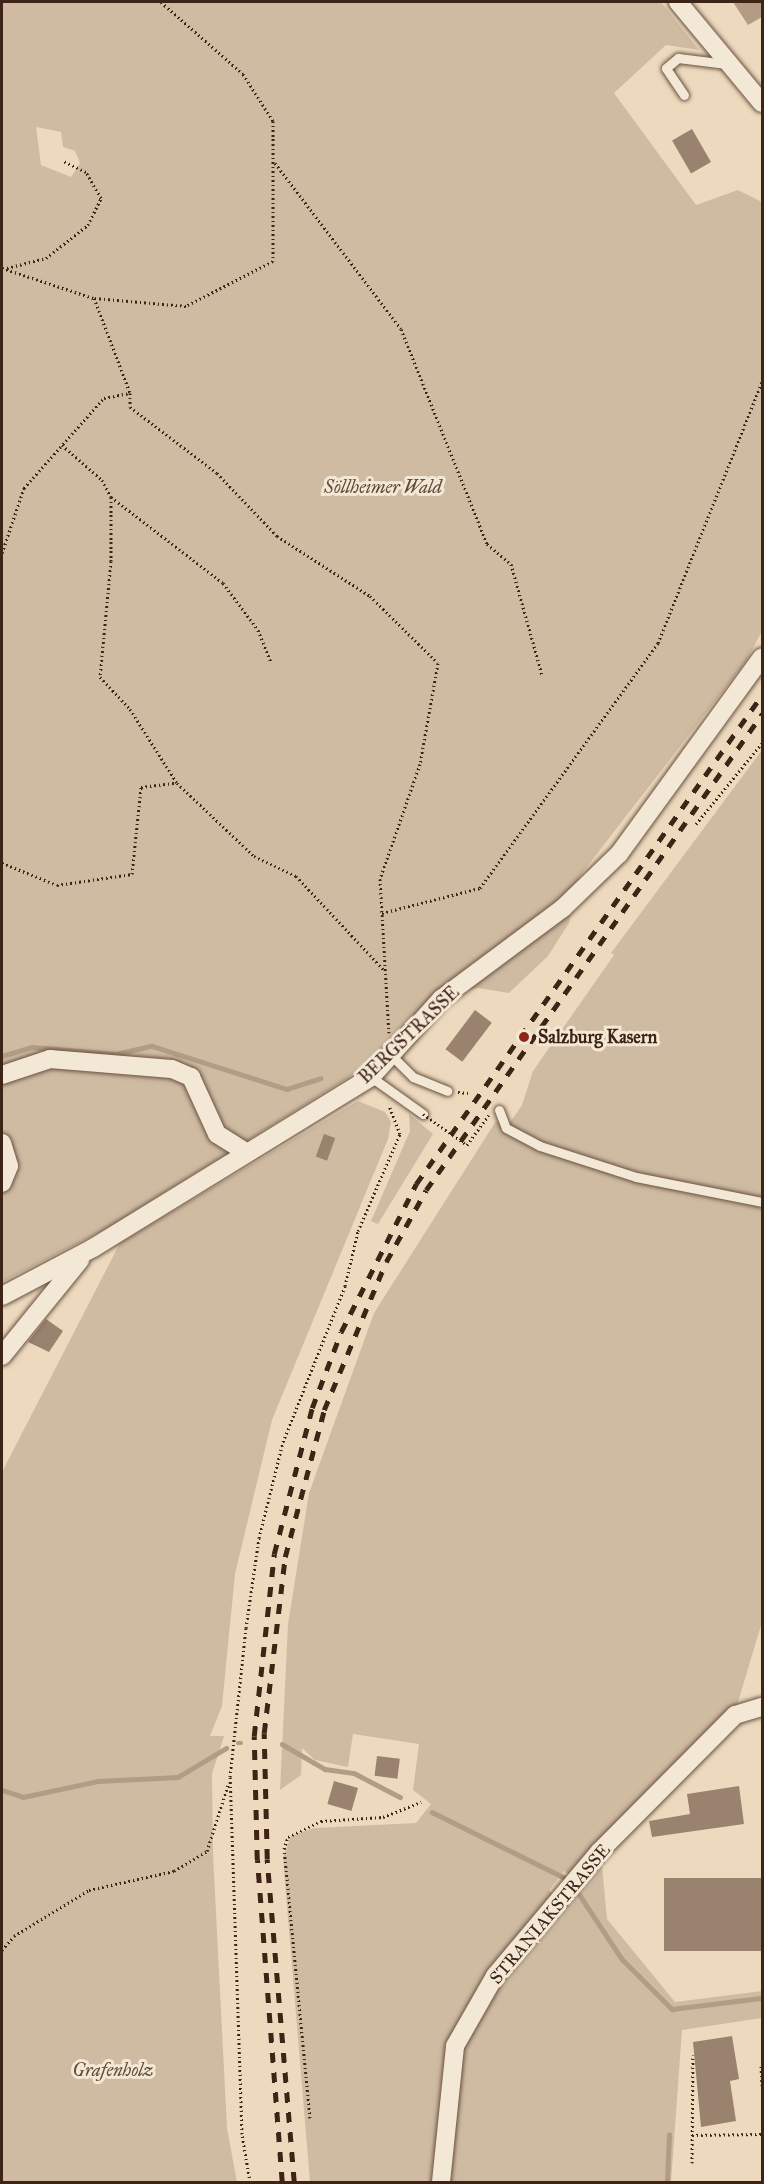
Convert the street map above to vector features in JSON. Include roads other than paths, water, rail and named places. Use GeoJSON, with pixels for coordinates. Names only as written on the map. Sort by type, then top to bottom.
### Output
{"type":"FeatureCollection","features":[{"type":"Feature","properties":{"kind":"street"},"geometry":{"type":"LineString","coordinates":[[678,2],[762,103]]}},
{"type":"Feature","properties":{"kind":"street","name":"BERGSTRASSE"},"geometry":{"type":"LineString","coordinates":[[2,1296],[93,1248],[371,1077],[441,999],[563,908],[619,854],[762,657]]}},
{"type":"Feature","properties":{"kind":"street"},"geometry":{"type":"LineString","coordinates":[[2,1075],[50,1059],[172,1069],[191,1077],[217,1134],[246,1152]]}},
{"type":"Feature","properties":{"kind":"street"},"geometry":{"type":"LineString","coordinates":[[2,1143],[9,1166],[2,1183]]}},
{"type":"Feature","properties":{"kind":"street"},"geometry":{"type":"LineString","coordinates":[[2,1356],[93,1248]]}},
{"type":"Feature","properties":{"kind":"street","name":"STRANIAKSTRASSE"},"geometry":{"type":"LineString","coordinates":[[441,2182],[455,2046],[495,1976],[599,1852],[735,1715],[762,1707]]}},
{"type":"Feature","properties":{"kind":"lane"},"geometry":{"type":"LineString","coordinates":[[684,95],[666,68],[678,58],[728,64]]}},
{"type":"Feature","properties":{"kind":"lane"},"geometry":{"type":"LineString","coordinates":[[392,1055],[413,1077],[447,1091]]}},
{"type":"Feature","properties":{"kind":"lane"},"geometry":{"type":"LineString","coordinates":[[371,1077],[423,1114]]}},
{"type":"Feature","properties":{"kind":"lane"},"geometry":{"type":"LineString","coordinates":[[495,1111],[506,1128],[540,1146],[636,1177],[762,1202]]}},
{"type":"Feature","properties":{"kind":"waterway"},"geometry":{"type":"LineString","coordinates":[[2,1056],[32,1047],[116,1054],[152,1046],[287,1089],[320,1078]]}},
{"type":"Feature","properties":{"kind":"waterway"},"geometry":{"type":"LineString","coordinates":[[282,1744],[325,1769],[354,1773],[400,1797]]}},
{"type":"Feature","properties":{"kind":"waterway"},"geometry":{"type":"LineString","coordinates":[[2,1790],[23,1797],[98,1781],[178,1777],[226,1748]]}},
{"type":"Feature","properties":{"kind":"waterway"},"geometry":{"type":"LineString","coordinates":[[432,1812],[567,1879]]}},
{"type":"Feature","properties":{"kind":"waterway"},"geometry":{"type":"LineString","coordinates":[[579,1894],[622,1959],[672,2009],[762,1998]]}},
{"type":"Feature","properties":{"kind":"waterway"},"geometry":{"type":"LineString","coordinates":[[667,2182],[669,2135]]}},
{"type":"Feature","properties":{"kind":"railway"},"geometry":{"type":"LineString","coordinates":[[282,2182],[257,1860],[254,1736],[274,1554],[312,1408],[341,1332],[416,1184],[762,695]]}},
{"type":"Feature","properties":{"kind":"railway"},"geometry":{"type":"LineString","coordinates":[[294,2182],[267,1859],[264,1733],[285,1557],[324,1410],[386,1262],[426,1190],[762,714]]}},
{"type":"Feature","properties":{"kind":"place","name":"Salzburg Kasern"},"geometry":{"type":"Point","coordinates":[524,1037]}},
{"type":"Feature","properties":{"kind":"park label","name":"Söllheimer Wald"},"geometry":{"type":"Point","coordinates":[383,487]}},
{"type":"Feature","properties":{"kind":"park label","name":"Grafenholz"},"geometry":{"type":"Point","coordinates":[113,2070]}}]}
